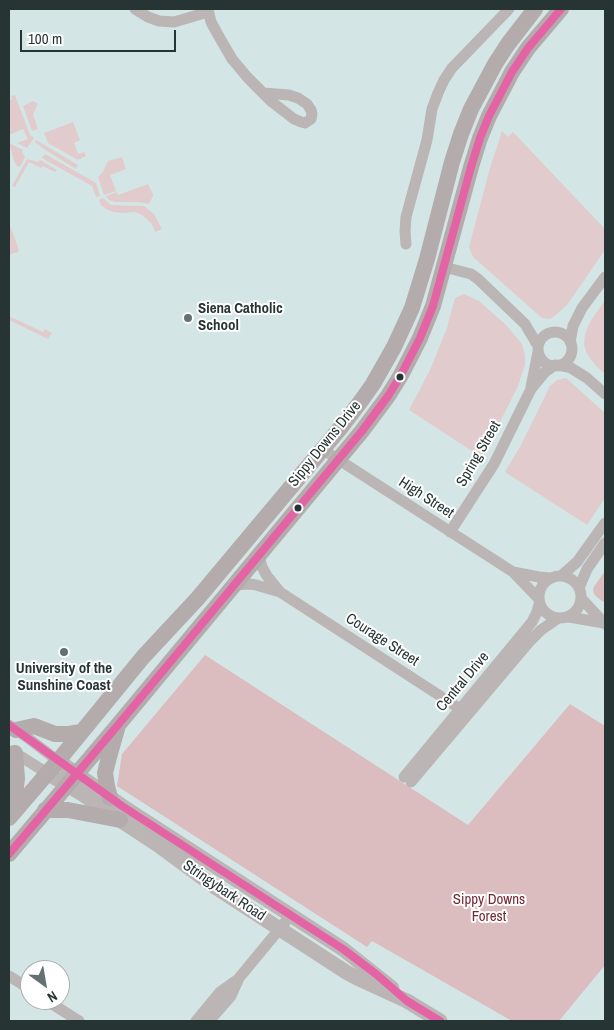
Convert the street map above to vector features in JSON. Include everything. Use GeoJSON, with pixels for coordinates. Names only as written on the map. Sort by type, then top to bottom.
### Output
{"type":"FeatureCollection","features":[{"type":"Feature","properties":{"kind":"main road","name":"Sippy Downs Drive"},"geometry":{"type":"LineString","coordinates":[[9,818],[143,657],[198,598],[366,394],[394,347],[414,301],[452,162],[471,109],[483,84],[504,50],[536,9]]}},
{"type":"Feature","properties":{"kind":"main road","name":"Sippy Downs Drive"},"geometry":{"type":"LineString","coordinates":[[9,854],[338,460],[376,412],[401,375],[420,338],[433,306],[471,166],[489,116],[512,72],[528,48],[561,9]]}},
{"type":"Feature","properties":{"kind":"main road"},"geometry":{"type":"LineString","coordinates":[[110,798],[105,773],[118,725]]}},
{"type":"Feature","properties":{"kind":"main road"},"geometry":{"type":"LineString","coordinates":[[12,728],[34,726],[55,734],[81,732]]}},
{"type":"Feature","properties":{"kind":"main road"},"geometry":{"type":"LineString","coordinates":[[9,810],[17,778],[12,751]]}},
{"type":"Feature","properties":{"kind":"main road"},"geometry":{"type":"LineString","coordinates":[[45,810],[68,810],[120,820]]}},
{"type":"Feature","properties":{"kind":"street"},"geometry":{"type":"LineString","coordinates":[[135,9],[159,21],[174,22],[208,10],[217,33],[232,59],[263,93]]}},
{"type":"Feature","properties":{"kind":"street"},"geometry":{"type":"LineString","coordinates":[[406,244],[406,217],[432,109],[438,93],[452,68],[509,9]]}},
{"type":"Feature","properties":{"kind":"street"},"geometry":{"type":"LineString","coordinates":[[444,267],[471,274],[532,327],[550,333],[563,334],[571,345],[587,378]]}},
{"type":"Feature","properties":{"kind":"street"},"geometry":{"type":"LineString","coordinates":[[557,365],[569,357],[573,326],[582,308],[605,277]]}},
{"type":"Feature","properties":{"kind":"street"},"geometry":{"type":"LineString","coordinates":[[538,349],[543,336],[566,322],[582,308]]}},
{"type":"Feature","properties":{"kind":"street"},"geometry":{"type":"LineString","coordinates":[[520,318],[525,324],[544,362],[572,368],[605,394]]}},
{"type":"Feature","properties":{"kind":"street","name":"Spring Street"},"geometry":{"type":"LineString","coordinates":[[531,389],[538,349]]}},
{"type":"Feature","properties":{"kind":"street","name":"Spring Street"},"geometry":{"type":"LineString","coordinates":[[450,532],[494,464],[531,389],[545,372],[557,365]]}},
{"type":"Feature","properties":{"kind":"street","name":"High Street"},"geometry":{"type":"LineString","coordinates":[[322,449],[513,572],[539,601]]}},
{"type":"Feature","properties":{"kind":"street"},"geometry":{"type":"LineString","coordinates":[[605,524],[577,562],[545,582],[539,592],[539,601],[542,610],[546,614],[556,618],[569,617],[605,623]]}},
{"type":"Feature","properties":{"kind":"street"},"geometry":{"type":"LineString","coordinates":[[569,617],[578,609],[580,593],[587,569],[605,543]]}},
{"type":"Feature","properties":{"kind":"street","name":"Courage Street"},"geometry":{"type":"LineString","coordinates":[[259,556],[267,576],[280,592]]}},
{"type":"Feature","properties":{"kind":"street","name":"High Street"},"geometry":{"type":"LineString","coordinates":[[513,572],[539,577],[555,577]]}},
{"type":"Feature","properties":{"kind":"street"},"geometry":{"type":"LineString","coordinates":[[555,577],[572,579],[580,593],[605,623]]}},
{"type":"Feature","properties":{"kind":"street","name":"Courage Street"},"geometry":{"type":"LineString","coordinates":[[234,585],[256,585],[280,592],[464,711]]}},
{"type":"Feature","properties":{"kind":"street","name":"Central Drive"},"geometry":{"type":"LineString","coordinates":[[407,780],[464,711],[532,622],[537,612],[539,601]]}},
{"type":"Feature","properties":{"kind":"street","name":"Central Drive"},"geometry":{"type":"LineString","coordinates":[[464,711],[530,641],[556,618]]}},
{"type":"Feature","properties":{"kind":"street"},"geometry":{"type":"LineString","coordinates":[[12,728],[52,767]]}},
{"type":"Feature","properties":{"kind":"street"},"geometry":{"type":"LineString","coordinates":[[12,751],[52,767]]}},
{"type":"Feature","properties":{"kind":"street","name":"Stringybark Road"},"geometry":{"type":"LineString","coordinates":[[52,767],[110,798],[343,949],[407,1001]]}},
{"type":"Feature","properties":{"kind":"street","name":"Stringybark Road"},"geometry":{"type":"LineString","coordinates":[[72,779],[120,820],[158,844],[215,887],[357,978],[407,1001],[440,1021]]}},
{"type":"Feature","properties":{"kind":"street"},"geometry":{"type":"LineString","coordinates":[[196,1021],[220,992],[239,978],[291,915]]}},
{"type":"Feature","properties":{"kind":"street"},"geometry":{"type":"LineString","coordinates":[[9,976],[20,983]]}},
{"type":"Feature","properties":{"kind":"street"},"geometry":{"type":"LineString","coordinates":[[209,1021],[231,996],[239,978]]}},
{"type":"Feature","properties":{"kind":"street"},"geometry":{"type":"LineString","coordinates":[[62,1010],[79,1021]]}},
{"type":"Feature","properties":{"kind":"shaded area"},"geometry":{"type":"Polygon","coordinates":[[[15,95],[30,135],[34,138],[27,148],[17,143],[28,139],[23,129],[9,135],[9,100],[12,99],[11,96],[15,95]]]}},
{"type":"Feature","properties":{"kind":"shaded area"},"geometry":{"type":"Polygon","coordinates":[[[33,101],[38,104],[33,114],[38,129],[32,131],[23,106],[33,101]]]}},
{"type":"Feature","properties":{"kind":"shaded area"},"geometry":{"type":"Polygon","coordinates":[[[73,122],[80,140],[74,143],[78,154],[84,152],[86,156],[78,160],[48,143],[44,133],[73,122]]]}},
{"type":"Feature","properties":{"kind":"shaded area"},"geometry":{"type":"Polygon","coordinates":[[[502,131],[508,137],[513,132],[605,229],[605,250],[567,305],[550,319],[542,318],[473,257],[469,247],[502,131]]]}},
{"type":"Feature","properties":{"kind":"shaded area"},"geometry":{"type":"Polygon","coordinates":[[[36,140],[78,165],[76,169],[44,149],[35,142],[36,140]]]}},
{"type":"Feature","properties":{"kind":"shaded area"},"geometry":{"type":"Polygon","coordinates":[[[9,143],[23,150],[22,152],[25,157],[20,167],[14,161],[9,143]]]}},
{"type":"Feature","properties":{"kind":"shaded area"},"geometry":{"type":"Polygon","coordinates":[[[45,154],[96,183],[100,196],[96,197],[92,186],[42,158],[45,154]]]}},
{"type":"Feature","properties":{"kind":"shaded area"},"geometry":{"type":"Polygon","coordinates":[[[122,157],[126,169],[110,175],[116,191],[104,195],[98,177],[103,172],[108,161],[122,157]]]}},
{"type":"Feature","properties":{"kind":"shaded area"},"geometry":{"type":"Polygon","coordinates":[[[27,159],[38,162],[40,160],[57,170],[55,172],[43,166],[41,168],[29,162],[15,187],[12,186],[27,159]]]}},
{"type":"Feature","properties":{"kind":"shaded area"},"geometry":{"type":"Polygon","coordinates":[[[148,184],[153,194],[149,204],[115,202],[109,200],[106,196],[117,192],[118,195],[148,184]]]}},
{"type":"Feature","properties":{"kind":"shaded area"},"geometry":{"type":"Polygon","coordinates":[[[103,198],[111,205],[144,206],[154,214],[162,229],[155,232],[152,224],[142,215],[135,212],[121,213],[106,209],[99,200],[103,198]]]}},
{"type":"Feature","properties":{"kind":"shaded area"},"geometry":{"type":"Polygon","coordinates":[[[9,223],[19,250],[17,253],[9,256],[9,223]]]}},
{"type":"Feature","properties":{"kind":"shaded area"},"geometry":{"type":"Polygon","coordinates":[[[464,294],[479,301],[506,325],[522,344],[525,355],[525,365],[518,386],[481,457],[409,410],[430,370],[447,328],[455,298],[464,294]]]}},
{"type":"Feature","properties":{"kind":"shaded area"},"geometry":{"type":"Polygon","coordinates":[[[605,300],[605,374],[587,354],[584,345],[585,334],[590,322],[605,300]]]}},
{"type":"Feature","properties":{"kind":"shaded area"},"geometry":{"type":"Polygon","coordinates":[[[9,316],[43,332],[45,329],[52,333],[48,339],[9,320],[9,316]]]}},
{"type":"Feature","properties":{"kind":"shaded area"},"geometry":{"type":"Polygon","coordinates":[[[566,378],[605,413],[605,498],[587,525],[505,472],[521,445],[550,386],[557,380],[566,378]]]}},
{"type":"Feature","properties":{"kind":"green space"},"geometry":{"type":"Polygon","coordinates":[[[605,571],[605,603],[594,594],[593,589],[605,571]]]}},
{"type":"Feature","properties":{"kind":"green space","name":"Sippy Downs Forest"},"geometry":{"type":"Polygon","coordinates":[[[205,655],[468,825],[570,704],[605,726],[605,965],[559,1021],[512,1021],[372,941],[367,947],[117,786],[122,754],[205,655]]]}},
{"type":"Feature","properties":{"kind":"transit line"},"geometry":{"type":"LineString","coordinates":[[9,854],[362,431],[388,396],[420,338],[433,306],[471,167],[489,116],[512,72],[528,48],[561,9]]}},
{"type":"Feature","properties":{"kind":"transit line"},"geometry":{"type":"LineString","coordinates":[[9,725],[122,806],[343,949],[407,1001],[440,1021]]}},
{"type":"Feature","properties":{"kind":"place","name":"Siena Catholic School"},"geometry":{"type":"Point","coordinates":[188,318]}},
{"type":"Feature","properties":{"kind":"place","name":"University of the Sunshine Coast"},"geometry":{"type":"Point","coordinates":[64,652]}}]}
